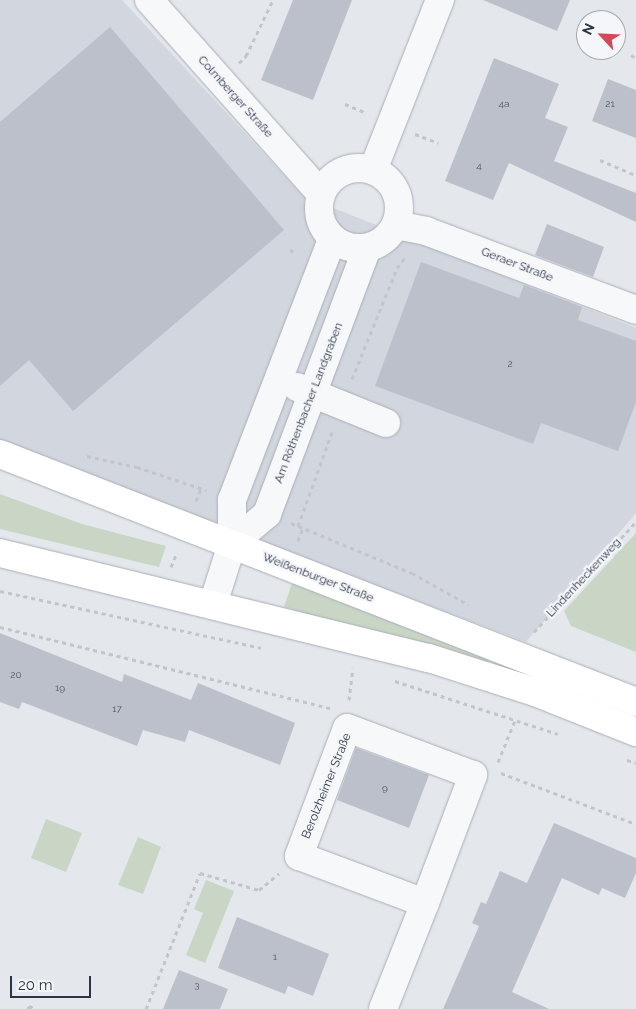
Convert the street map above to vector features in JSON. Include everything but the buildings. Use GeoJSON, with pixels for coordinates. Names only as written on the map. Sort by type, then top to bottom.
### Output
{"type":"FeatureCollection","features":[{"type":"Feature","properties":{"kind":"main road","name":"Weißenburger Straße"},"geometry":{"type":"LineString","coordinates":[[0,454],[636,702]]}},
{"type":"Feature","properties":{"kind":"main road"},"geometry":{"type":"LineString","coordinates":[[0,552],[429,658],[535,692],[636,732]]}},
{"type":"Feature","properties":{"kind":"street","name":"Colmberger Straße"},"geometry":{"type":"LineString","coordinates":[[149,0],[321,194]]}},
{"type":"Feature","properties":{"kind":"street"},"geometry":{"type":"LineString","coordinates":[[373,170],[440,0]]}},
{"type":"Feature","properties":{"kind":"street"},"geometry":{"type":"LineString","coordinates":[[352,168],[373,170],[382,174],[396,192],[400,214],[396,225],[389,236],[367,248],[343,246],[332,239],[320,218],[321,194],[333,177],[342,171],[352,168]]}},
{"type":"Feature","properties":{"kind":"street","name":"Geraer Straße"},"geometry":{"type":"LineString","coordinates":[[396,225],[426,231],[636,310]]}},
{"type":"Feature","properties":{"kind":"street"},"geometry":{"type":"LineString","coordinates":[[213,604],[232,544],[232,500],[280,380],[332,239]]}},
{"type":"Feature","properties":{"kind":"street","name":"Am Röthenbacher Landgraben"},"geometry":{"type":"LineString","coordinates":[[232,544],[266,514],[314,394],[367,248]]}},
{"type":"Feature","properties":{"kind":"street"},"geometry":{"type":"LineString","coordinates":[[280,380],[386,422]]}},
{"type":"Feature","properties":{"kind":"street","name":"Berolzheimer Straße"},"geometry":{"type":"LineString","coordinates":[[299,856],[347,728],[473,776],[384,1009]]}},
{"type":"Feature","properties":{"kind":"street"},"geometry":{"type":"LineString","coordinates":[[299,856],[425,903]]}},
{"type":"Feature","properties":{"kind":"path"},"geometry":{"type":"LineString","coordinates":[[221,82],[246,56],[273,0]]}},
{"type":"Feature","properties":{"kind":"path"},"geometry":{"type":"LineString","coordinates":[[631,55],[636,58]]}},
{"type":"Feature","properties":{"kind":"path"},"geometry":{"type":"LineString","coordinates":[[600,160],[636,175]]}},
{"type":"Feature","properties":{"kind":"path"},"geometry":{"type":"LineString","coordinates":[[298,526],[341,405],[397,268],[426,231]]}},
{"type":"Feature","properties":{"kind":"path"},"geometry":{"type":"LineString","coordinates":[[84,456],[137,467],[201,488],[185,526],[154,624]]}},
{"type":"Feature","properties":{"kind":"path"},"geometry":{"type":"LineString","coordinates":[[266,514],[412,572],[471,606]]}},
{"type":"Feature","properties":{"kind":"path","name":"Lindenheckenweg"},"geometry":{"type":"LineString","coordinates":[[540,638],[531,635],[636,522]]}},
{"type":"Feature","properties":{"kind":"path"},"geometry":{"type":"LineString","coordinates":[[0,591],[267,649]]}},
{"type":"Feature","properties":{"kind":"path"},"geometry":{"type":"LineString","coordinates":[[0,627],[338,710]]}},
{"type":"Feature","properties":{"kind":"path"},"geometry":{"type":"LineString","coordinates":[[344,666],[362,670]]}},
{"type":"Feature","properties":{"kind":"path"},"geometry":{"type":"LineString","coordinates":[[348,704],[353,668]]}},
{"type":"Feature","properties":{"kind":"path"},"geometry":{"type":"LineString","coordinates":[[390,679],[516,718],[562,735]]}},
{"type":"Feature","properties":{"kind":"path"},"geometry":{"type":"LineString","coordinates":[[516,718],[494,771],[636,824]]}},
{"type":"Feature","properties":{"kind":"path"},"geometry":{"type":"LineString","coordinates":[[618,756],[636,763]]}},
{"type":"Feature","properties":{"kind":"path"},"geometry":{"type":"LineString","coordinates":[[146,1009],[200,873],[259,890],[299,856]]}},
{"type":"Feature","properties":{"kind":"path"},"geometry":{"type":"LineString","coordinates":[[28,1009],[29,1006],[36,1009]]}},
{"type":"Feature","properties":{"kind":"shaded area"},"geometry":{"type":"Polygon","coordinates":[[[0,0],[122,0],[303,196],[636,328],[636,513],[526,642],[0,443],[0,0]]]}},
{"type":"Feature","properties":{"kind":"green space"},"geometry":{"type":"Polygon","coordinates":[[[0,494],[82,524],[166,546],[159,567],[0,529],[0,494]]]}},
{"type":"Feature","properties":{"kind":"green space"},"geometry":{"type":"Polygon","coordinates":[[[636,533],[636,652],[571,626],[564,611],[636,533]]]}},
{"type":"Feature","properties":{"kind":"green space"},"geometry":{"type":"Polygon","coordinates":[[[292,583],[489,659],[486,666],[284,607],[292,583]]]}},
{"type":"Feature","properties":{"kind":"green space"},"geometry":{"type":"Polygon","coordinates":[[[46,819],[82,833],[66,872],[31,858],[46,819]]]}},
{"type":"Feature","properties":{"kind":"green space"},"geometry":{"type":"Polygon","coordinates":[[[138,837],[161,847],[143,894],[118,885],[138,837]]]}},
{"type":"Feature","properties":{"kind":"green space"},"geometry":{"type":"Polygon","coordinates":[[[206,880],[234,891],[205,963],[186,955],[203,913],[194,909],[206,880]]]}}]}
